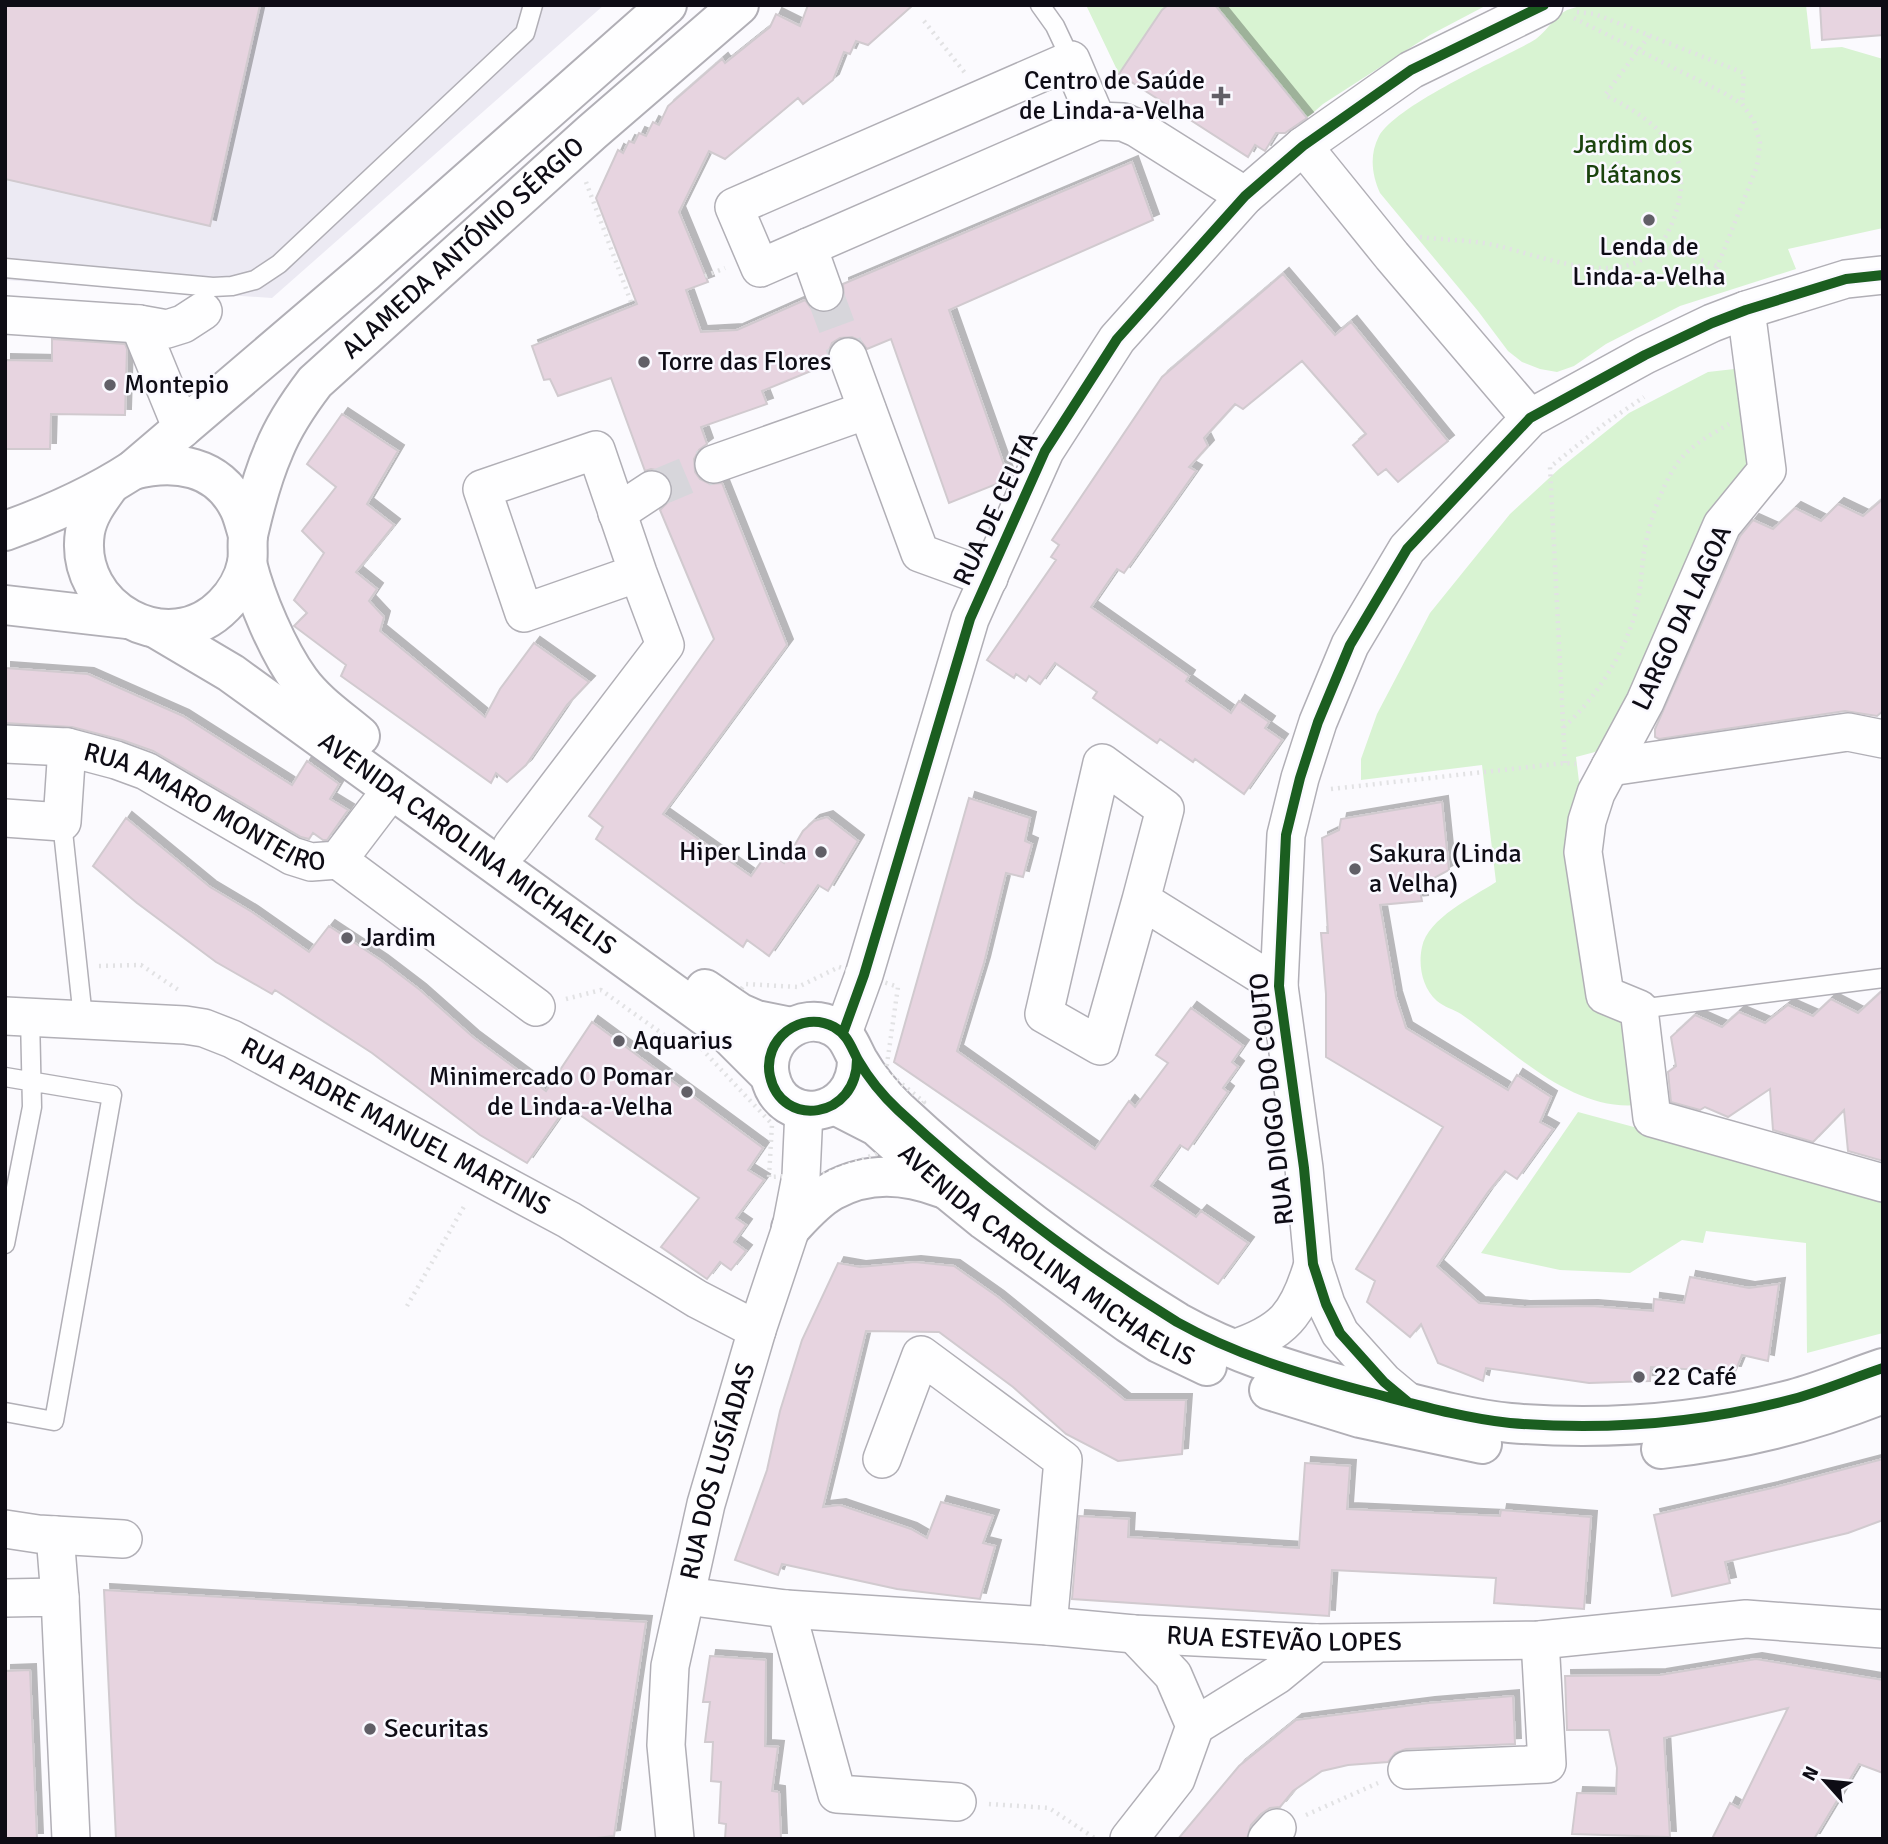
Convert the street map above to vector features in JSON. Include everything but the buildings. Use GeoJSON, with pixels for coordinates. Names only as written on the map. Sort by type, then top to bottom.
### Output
{"type":"FeatureCollection","features":[{"type":"Feature","properties":{"kind":"street","name":"ALAMEDA ANTÓNIO SÉRGIO"},"geometry":{"type":"LineString","coordinates":[[141,624],[107,604],[92,583],[84,558],[85,532],[93,507],[121,478],[365,272],[667,5]]}},
{"type":"Feature","properties":{"kind":"street","name":"ALAMEDA ANTÓNIO SÉRGIO"},"geometry":{"type":"LineString","coordinates":[[5,605],[180,628],[203,620],[223,606],[238,586],[273,450],[292,414],[315,382],[592,132],[739,5]]}},
{"type":"Feature","properties":{"kind":"street","name":"RUA DE CEUTA"},"geometry":{"type":"LineString","coordinates":[[850,1045],[864,975],[970,620],[1045,451],[1117,339],[1245,196],[1303,146],[1411,70],[1560,11]]}},
{"type":"Feature","properties":{"kind":"street"},"geometry":{"type":"LineString","coordinates":[[1097,121],[1071,60],[734,206],[760,268],[1097,121],[1123,121],[1137,128],[1245,196]]}},
{"type":"Feature","properties":{"kind":"street"},"geometry":{"type":"LineString","coordinates":[[1303,146],[1392,256],[1530,418]]}},
{"type":"Feature","properties":{"kind":"street"},"geometry":{"type":"LineString","coordinates":[[807,247],[824,292]]}},
{"type":"Feature","properties":{"kind":"street","name":"RUA DIOGO DO COUTO"},"geometry":{"type":"LineString","coordinates":[[1408,1402],[1384,1382],[1340,1333],[1326,1304],[1313,1264],[1304,1168],[1279,986],[1286,835],[1318,722],[1350,645],[1407,549],[1530,418],[1644,355],[1712,323],[1846,279],[1883,275]]}},
{"type":"Feature","properties":{"kind":"street","name":"LARGO DA LAGOA"},"geometry":{"type":"LineString","coordinates":[[1639,1009],[1605,995],[1583,852],[1587,821],[1596,793],[1645,702],[1722,525],[1767,470],[1746,310]]}},
{"type":"Feature","properties":{"kind":"street"},"geometry":{"type":"LineString","coordinates":[[5,315],[139,324],[167,329],[183,324],[203,311]]}},
{"type":"Feature","properties":{"kind":"street"},"geometry":{"type":"LineString","coordinates":[[139,324],[182,429]]}},
{"type":"Feature","properties":{"kind":"street"},"geometry":{"type":"LineString","coordinates":[[848,357],[920,553],[989,578]]}},
{"type":"Feature","properties":{"kind":"street"},"geometry":{"type":"LineString","coordinates":[[714,464],[867,410]]}},
{"type":"Feature","properties":{"kind":"street"},"geometry":{"type":"LineString","coordinates":[[512,846],[665,645],[596,450],[482,489],[524,613],[638,573]]}},
{"type":"Feature","properties":{"kind":"street","name":"ALAMEDA ANTÓNIO SÉRGIO"},"geometry":{"type":"LineString","coordinates":[[5,531],[50,515],[121,478],[157,464],[182,465],[205,473],[224,487],[239,508],[247,549]]}},
{"type":"Feature","properties":{"kind":"street"},"geometry":{"type":"LineString","coordinates":[[617,513],[652,490]]}},
{"type":"Feature","properties":{"kind":"street","name":"AVENIDA CAROLINA MICHAELIS"},"geometry":{"type":"LineString","coordinates":[[247,549],[253,589],[300,681],[319,702],[362,737],[740,1013],[756,1020],[791,1027],[818,1022],[831,1026],[850,1045],[886,1098],[942,1151],[1022,1215],[1155,1308],[1201,1336],[1293,1371],[1408,1402],[1508,1423],[1602,1427],[1654,1425],[1795,1399],[1883,1368]]}},
{"type":"Feature","properties":{"kind":"street","name":"AVENIDA CAROLINA MICHAELIS"},"geometry":{"type":"LineString","coordinates":[[141,624],[231,673],[724,1030],[769,1075],[774,1088],[794,1107],[820,1108],[876,1126],[984,1220],[1158,1343],[1226,1374],[1280,1395],[1419,1433],[1490,1446],[1573,1453],[1657,1449],[1717,1442],[1773,1431],[1835,1413],[1883,1394]]}},
{"type":"Feature","properties":{"kind":"street"},"geometry":{"type":"LineString","coordinates":[[1611,767],[1848,732],[1883,739]]}},
{"type":"Feature","properties":{"kind":"street","name":"RUA AMARO MONTEIRO"},"geometry":{"type":"LineString","coordinates":[[5,744],[67,747],[146,771],[292,856],[312,862],[338,860],[392,789]]}},
{"type":"Feature","properties":{"kind":"street","name":"RUA AMARO MONTEIRO"},"geometry":{"type":"LineString","coordinates":[[62,822],[67,747]]}},
{"type":"Feature","properties":{"kind":"street"},"geometry":{"type":"LineString","coordinates":[[1102,763],[1165,808],[1141,900],[1138,913],[1100,1046],[1044,1014],[1102,763]]}},
{"type":"Feature","properties":{"kind":"street"},"geometry":{"type":"LineString","coordinates":[[5,818],[62,822]]}},
{"type":"Feature","properties":{"kind":"street"},"geometry":{"type":"LineString","coordinates":[[338,860],[536,1007]]}},
{"type":"Feature","properties":{"kind":"street"},"geometry":{"type":"LineString","coordinates":[[1141,900],[1279,986]]}},
{"type":"Feature","properties":{"kind":"street"},"geometry":{"type":"LineString","coordinates":[[1639,1009],[1652,1118],[1883,1183]]}},
{"type":"Feature","properties":{"kind":"street","name":"RUA PADRE MANUEL MARTINS"},"geometry":{"type":"LineString","coordinates":[[18,1016],[185,1025],[204,1028],[232,1039],[569,1220],[697,1299],[757,1330]]}},
{"type":"Feature","properties":{"kind":"street"},"geometry":{"type":"LineString","coordinates":[[769,1075],[772,1048],[791,1027]]}},
{"type":"Feature","properties":{"kind":"street"},"geometry":{"type":"LineString","coordinates":[[820,1108],[845,1097],[853,1085],[857,1072],[850,1045]]}},
{"type":"Feature","properties":{"kind":"street","name":"RUA DOS LUSÍADAS"},"geometry":{"type":"LineString","coordinates":[[675,1839],[666,1745],[670,1665],[706,1504],[757,1330],[791,1228],[801,1176],[820,1108]]}},
{"type":"Feature","properties":{"kind":"street"},"geometry":{"type":"LineString","coordinates":[[791,1228],[830,1192],[852,1182],[883,1176],[903,1176],[946,1189]]}},
{"type":"Feature","properties":{"kind":"street","name":"RUA DIOGO DO COUTO"},"geometry":{"type":"LineString","coordinates":[[1233,1349],[1258,1340],[1278,1328],[1292,1313],[1304,1292],[1313,1264]]}},
{"type":"Feature","properties":{"kind":"street"},"geometry":{"type":"LineString","coordinates":[[882,1459],[920,1355],[1063,1460],[1048,1626]]}},
{"type":"Feature","properties":{"kind":"street"},"geometry":{"type":"LineString","coordinates":[[5,1528],[55,1535],[123,1539]]}},
{"type":"Feature","properties":{"kind":"street"},"geometry":{"type":"LineString","coordinates":[[55,1535],[71,1839]]}},
{"type":"Feature","properties":{"kind":"street","name":"RUA ESTEVÃO LOPES"},"geometry":{"type":"LineString","coordinates":[[686,1596],[786,1609],[1134,1634],[1316,1643],[1540,1640],[1746,1619],[1883,1629]]}},
{"type":"Feature","properties":{"kind":"street"},"geometry":{"type":"LineString","coordinates":[[5,1598],[60,1597]]}},
{"type":"Feature","properties":{"kind":"street"},"geometry":{"type":"LineString","coordinates":[[786,1609],[837,1794],[957,1801]]}},
{"type":"Feature","properties":{"kind":"street"},"geometry":{"type":"LineString","coordinates":[[1134,1634],[1173,1675],[1195,1726]]}},
{"type":"Feature","properties":{"kind":"street"},"geometry":{"type":"LineString","coordinates":[[1406,1770],[1547,1765],[1540,1640]]}},
{"type":"Feature","properties":{"kind":"street"},"geometry":{"type":"LineString","coordinates":[[1129,1839],[1176,1779],[1195,1726],[1277,1675],[1316,1643]]}},
{"type":"Feature","properties":{"kind":"lane"},"geometry":{"type":"LineString","coordinates":[[5,268],[213,287],[232,286],[254,280],[279,264],[336,213],[525,33],[534,5]]}},
{"type":"Feature","properties":{"kind":"lane"},"geometry":{"type":"LineString","coordinates":[[1040,5],[1055,26],[1071,60]]}},
{"type":"Feature","properties":{"kind":"lane"},"geometry":{"type":"LineString","coordinates":[[62,822],[83,1018]]}},
{"type":"Feature","properties":{"kind":"lane","name":"LARGO DA LAGOA"},"geometry":{"type":"LineString","coordinates":[[1639,1009],[1883,978]]}},
{"type":"Feature","properties":{"kind":"lane"},"geometry":{"type":"LineString","coordinates":[[5,1244],[32,1107],[31,1081],[18,1016]]}},
{"type":"Feature","properties":{"kind":"lane"},"geometry":{"type":"LineString","coordinates":[[5,1077],[112,1095],[54,1421],[5,1412]]}},
{"type":"Feature","properties":{"kind":"path"},"geometry":{"type":"LineString","coordinates":[[1560,11],[1595,14],[1744,73],[1742,104]]}},
{"type":"Feature","properties":{"kind":"path"},"geometry":{"type":"LineString","coordinates":[[1560,11],[1742,104],[1754,121],[1760,143],[1757,166],[1703,302],[1712,323]]}},
{"type":"Feature","properties":{"kind":"path"},"geometry":{"type":"LineString","coordinates":[[924,21],[962,68],[977,101]]}},
{"type":"Feature","properties":{"kind":"path"},"geometry":{"type":"LineString","coordinates":[[1392,256],[1415,237],[1491,244],[1593,269],[1623,267],[1647,258],[1661,245],[1672,223],[1681,196],[1681,170],[1671,144],[1649,121],[1605,94],[1649,36]]}},
{"type":"Feature","properties":{"kind":"path"},"geometry":{"type":"LineString","coordinates":[[584,177],[631,302],[635,300]]}},
{"type":"Feature","properties":{"kind":"path"},"geometry":{"type":"LineString","coordinates":[[1661,245],[1717,266]]}},
{"type":"Feature","properties":{"kind":"path"},"geometry":{"type":"LineString","coordinates":[[1300,778],[1334,790],[1565,764],[1550,467],[1607,422],[1654,390]]}},
{"type":"Feature","properties":{"kind":"path"},"geometry":{"type":"LineString","coordinates":[[1563,728],[1583,710],[1601,686],[1623,643],[1636,612],[1644,551],[1666,483],[1684,455],[1708,436],[1734,422],[1759,415]]}},
{"type":"Feature","properties":{"kind":"path"},"geometry":{"type":"LineString","coordinates":[[77,966],[141,965],[187,996],[185,1025]]}},
{"type":"Feature","properties":{"kind":"path"},"geometry":{"type":"LineString","coordinates":[[536,1007],[601,990],[667,1037],[678,1040]]}},
{"type":"Feature","properties":{"kind":"path"},"geometry":{"type":"LineString","coordinates":[[688,1043],[699,1046]]}},
{"type":"Feature","properties":{"kind":"path"},"geometry":{"type":"LineString","coordinates":[[407,1306],[483,1174]]}},
{"type":"Feature","properties":{"kind":"path"},"geometry":{"type":"LineString","coordinates":[[1272,1833],[1406,1770]]}},
{"type":"Feature","properties":{"kind":"path"},"geometry":{"type":"LineString","coordinates":[[957,1801],[1049,1808],[1097,1839]]}},
{"type":"Feature","properties":{"kind":"shaded area"},"geometry":{"type":"Polygon","coordinates":[[[5,5],[604,5],[272,298],[5,280],[5,5]]]}},
{"type":"Feature","properties":{"kind":"green space"},"geometry":{"type":"Polygon","coordinates":[[[1086,5],[1168,5],[1119,74],[1086,5]]]}},
{"type":"Feature","properties":{"kind":"green space"},"geometry":{"type":"Polygon","coordinates":[[[1215,5],[1487,5],[1430,35],[1323,104],[1307,118],[1215,5]]]}},
{"type":"Feature","properties":{"kind":"green space","name":"Jardim dos Plátanos"},"geometry":{"type":"Polygon","coordinates":[[[1583,5],[1806,5],[1811,49],[1842,47],[1883,59],[1883,228],[1788,249],[1796,269],[1680,306],[1606,344],[1574,366],[1557,372],[1522,362],[1508,351],[1380,193],[1374,172],[1374,150],[1379,136],[1405,111],[1449,84],[1531,42],[1562,13],[1583,5]]]}},
{"type":"Feature","properties":{"kind":"green space"},"geometry":{"type":"Polygon","coordinates":[[[1743,368],[1755,458],[1614,736],[1595,752],[1576,757],[1582,806],[1629,1025],[1637,1105],[1612,1104],[1588,1098],[1543,1075],[1461,1014],[1437,1001],[1425,983],[1421,954],[1426,936],[1453,909],[1496,882],[1482,765],[1361,780],[1361,759],[1377,714],[1430,613],[1510,514],[1559,469],[1629,413],[1708,372],[1743,368]]]}},
{"type":"Feature","properties":{"kind":"green space"},"geometry":{"type":"Polygon","coordinates":[[[1578,1112],[1883,1194],[1883,1333],[1807,1353],[1806,1243],[1706,1231],[1703,1243],[1682,1240],[1630,1273],[1560,1270],[1481,1253],[1578,1112]]]}},
{"type":"Feature","properties":{"kind":"tunnel"},"geometry":{"type":"LineString","coordinates":[[824,292],[848,357]]}},
{"type":"Feature","properties":{"kind":"tunnel"},"geometry":{"type":"LineString","coordinates":[[652,490],[714,464]]}},
{"type":"Feature","properties":{"kind":"cycle path"},"geometry":{"type":"LineString","coordinates":[[843,1033],[864,975],[970,619],[1045,451],[1117,339],[1245,196],[1303,146],[1411,70],[1544,5]]}},
{"type":"Feature","properties":{"kind":"cycle path"},"geometry":{"type":"LineString","coordinates":[[1408,1402],[1384,1382],[1340,1333],[1326,1304],[1313,1264],[1304,1168],[1279,986],[1286,835],[1318,722],[1350,645],[1407,549],[1530,418],[1645,355],[1712,323],[1846,279],[1883,275]]}},
{"type":"Feature","properties":{"kind":"cycle path"},"geometry":{"type":"LineString","coordinates":[[857,1058],[854,1079],[845,1094],[833,1105],[818,1110],[803,1110],[788,1104],[777,1093],[770,1076],[772,1051],[787,1031],[809,1022],[821,1022],[834,1027],[846,1038],[881,1093],[898,1110],[1032,1223],[1177,1322],[1243,1353],[1313,1377],[1416,1404],[1510,1423],[1617,1426],[1687,1420],[1758,1408],[1804,1396],[1883,1368]]}},
{"type":"Feature","properties":{"kind":"place","name":"Centro de Saúde de Linda-a-Velha"},"geometry":{"type":"Point","coordinates":[1221,96]}},
{"type":"Feature","properties":{"kind":"place","name":"Lenda de Linda-a-Velha"},"geometry":{"type":"Point","coordinates":[1649,220]}},
{"type":"Feature","properties":{"kind":"place","name":"Torre das Flores"},"geometry":{"type":"Point","coordinates":[644,362]}},
{"type":"Feature","properties":{"kind":"place","name":"Montepio"},"geometry":{"type":"Point","coordinates":[110,385]}},
{"type":"Feature","properties":{"kind":"place","name":"Hiper Linda"},"geometry":{"type":"Point","coordinates":[821,852]}},
{"type":"Feature","properties":{"kind":"place","name":"Sakura (Linda a Velha)"},"geometry":{"type":"Point","coordinates":[1355,869]}},
{"type":"Feature","properties":{"kind":"place","name":"Jardim"},"geometry":{"type":"Point","coordinates":[347,938]}},
{"type":"Feature","properties":{"kind":"place","name":"Aquarius"},"geometry":{"type":"Point","coordinates":[619,1041]}},
{"type":"Feature","properties":{"kind":"place","name":"Minimercado O Pomar de Linda-a-Velha"},"geometry":{"type":"Point","coordinates":[687,1092]}},
{"type":"Feature","properties":{"kind":"place","name":"22 Café"},"geometry":{"type":"Point","coordinates":[1639,1377]}},
{"type":"Feature","properties":{"kind":"place","name":"Securitas"},"geometry":{"type":"Point","coordinates":[370,1729]}}]}
